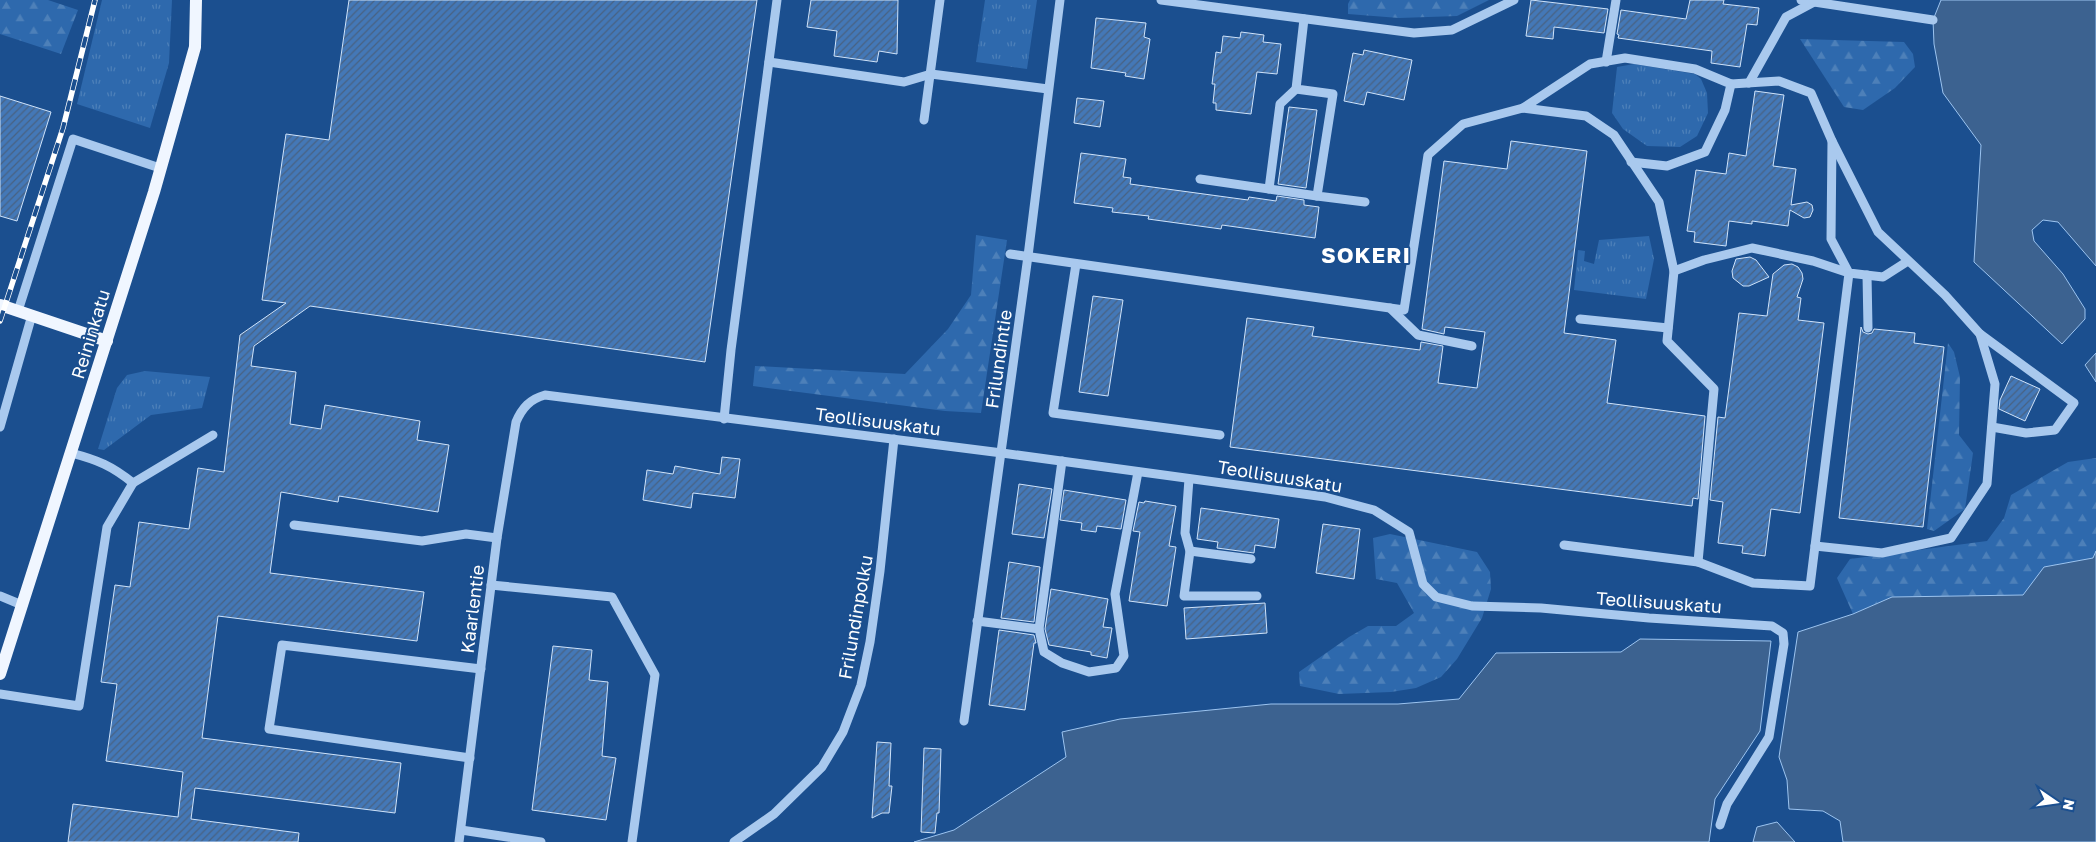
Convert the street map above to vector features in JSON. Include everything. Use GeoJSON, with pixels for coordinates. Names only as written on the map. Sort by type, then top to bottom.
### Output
{"type":"FeatureCollection","features":[{"type":"Feature","properties":{"kind":"main road","name":"Reininkatu"},"geometry":{"type":"LineString","coordinates":[[0,674],[107,341],[160,168],[195,46],[196,0]]}},
{"type":"Feature","properties":{"kind":"main road"},"geometry":{"type":"LineString","coordinates":[[0,305],[107,341]]}},
{"type":"Feature","properties":{"kind":"street"},"geometry":{"type":"LineString","coordinates":[[724,419],[731,350],[777,0]]}},
{"type":"Feature","properties":{"kind":"street"},"geometry":{"type":"LineString","coordinates":[[924,120],[940,0]]}},
{"type":"Feature","properties":{"kind":"street","name":"Frilundintie"},"geometry":{"type":"LineString","coordinates":[[964,721],[1002,452],[1060,0]]}},
{"type":"Feature","properties":{"kind":"street"},"geometry":{"type":"LineString","coordinates":[[1161,0],[1414,33],[1452,30],[1514,0]]}},
{"type":"Feature","properties":{"kind":"street"},"geometry":{"type":"LineString","coordinates":[[1606,62],[1616,0]]}},
{"type":"Feature","properties":{"kind":"street"},"geometry":{"type":"LineString","coordinates":[[1801,0],[1933,20]]}},
{"type":"Feature","properties":{"kind":"street"},"geometry":{"type":"LineString","coordinates":[[1749,83],[1786,17],[1814,2]]}},
{"type":"Feature","properties":{"kind":"street"},"geometry":{"type":"LineString","coordinates":[[1269,189],[1280,104],[1296,89],[1304,20]]}},
{"type":"Feature","properties":{"kind":"street"},"geometry":{"type":"LineString","coordinates":[[1010,254],[1404,310],[1428,155],[1463,124],[1523,108],[1590,64],[1625,58],[1695,70],[1730,84],[1779,81],[1811,93],[1832,141],[1878,232],[1945,295],[1980,334],[2074,403],[2055,430],[2026,434],[1992,427]]}},
{"type":"Feature","properties":{"kind":"street"},"geometry":{"type":"LineString","coordinates":[[768,62],[904,82],[931,74],[1048,89]]}},
{"type":"Feature","properties":{"kind":"street"},"geometry":{"type":"LineString","coordinates":[[1631,162],[1667,166],[1705,152],[1725,110],[1730,84]]}},
{"type":"Feature","properties":{"kind":"street"},"geometry":{"type":"LineString","coordinates":[[1296,89],[1333,94],[1318,196]]}},
{"type":"Feature","properties":{"kind":"street"},"geometry":{"type":"LineString","coordinates":[[1523,108],[1586,116],[1614,135],[1659,202],[1674,271],[1667,341],[1714,389],[1698,562]]}},
{"type":"Feature","properties":{"kind":"street"},"geometry":{"type":"LineString","coordinates":[[18,311],[73,138],[160,168]]}},
{"type":"Feature","properties":{"kind":"street"},"geometry":{"type":"LineString","coordinates":[[1564,545],[1698,562],[1753,582],[1810,586],[1849,273],[1831,239],[1832,141]]}},
{"type":"Feature","properties":{"kind":"street"},"geometry":{"type":"LineString","coordinates":[[1200,179],[1365,202]]}},
{"type":"Feature","properties":{"kind":"street"},"geometry":{"type":"LineString","coordinates":[[1674,271],[1704,260],[1752,248],[1813,261],[1849,273],[1883,277],[1908,260]]}},
{"type":"Feature","properties":{"kind":"street"},"geometry":{"type":"LineString","coordinates":[[1076,264],[1053,414],[1220,434]]}},
{"type":"Feature","properties":{"kind":"street"},"geometry":{"type":"LineString","coordinates":[[1867,275],[1868,328]]}},
{"type":"Feature","properties":{"kind":"street"},"geometry":{"type":"LineString","coordinates":[[1390,308],[1418,336],[1472,346]]}},
{"type":"Feature","properties":{"kind":"street"},"geometry":{"type":"LineString","coordinates":[[0,427],[32,315]]}},
{"type":"Feature","properties":{"kind":"street"},"geometry":{"type":"LineString","coordinates":[[1580,319],[1668,328]]}},
{"type":"Feature","properties":{"kind":"street"},"geometry":{"type":"LineString","coordinates":[[1815,546],[1882,553],[1950,538],[1987,484],[1995,384],[1980,334]]}},
{"type":"Feature","properties":{"kind":"street","name":"Teollisuuskatu"},"geometry":{"type":"LineString","coordinates":[[545,395],[724,419],[1002,452],[1325,497],[1374,510],[1409,532],[1423,584],[1436,597],[1472,606],[1541,608],[1772,626],[1782,633],[1784,644],[1769,737],[1727,804],[1720,825]]}},
{"type":"Feature","properties":{"kind":"street","name":"Kaarlentie"},"geometry":{"type":"LineString","coordinates":[[459,842],[497,538],[516,422],[520,412],[534,398],[545,395]]}},
{"type":"Feature","properties":{"kind":"street"},"geometry":{"type":"LineString","coordinates":[[0,694],[79,706],[106,528],[133,483],[213,436]]}},
{"type":"Feature","properties":{"kind":"street","name":"Frilundinpolku"},"geometry":{"type":"LineString","coordinates":[[734,842],[774,814],[822,767],[843,732],[861,685],[870,642],[880,571],[894,439]]}},
{"type":"Feature","properties":{"kind":"street"},"geometry":{"type":"LineString","coordinates":[[71,453],[92,458],[115,468],[133,483]]}},
{"type":"Feature","properties":{"kind":"street"},"geometry":{"type":"LineString","coordinates":[[1062,461],[1039,629],[1044,652],[1062,663],[1090,672],[1116,668],[1124,656],[1115,594],[1138,472]]}},
{"type":"Feature","properties":{"kind":"street"},"geometry":{"type":"LineString","coordinates":[[1189,479],[1185,532],[1190,551],[1184,596],[1257,596]]}},
{"type":"Feature","properties":{"kind":"street"},"geometry":{"type":"LineString","coordinates":[[294,525],[422,541],[466,534],[497,538]]}},
{"type":"Feature","properties":{"kind":"street"},"geometry":{"type":"LineString","coordinates":[[1190,551],[1251,559]]}},
{"type":"Feature","properties":{"kind":"street"},"geometry":{"type":"LineString","coordinates":[[491,585],[612,597],[656,676],[632,842]]}},
{"type":"Feature","properties":{"kind":"street"},"geometry":{"type":"LineString","coordinates":[[0,596],[22,605]]}},
{"type":"Feature","properties":{"kind":"street"},"geometry":{"type":"LineString","coordinates":[[977,621],[1039,629]]}},
{"type":"Feature","properties":{"kind":"street"},"geometry":{"type":"LineString","coordinates":[[470,758],[269,729],[282,645],[481,669]]}},
{"type":"Feature","properties":{"kind":"street"},"geometry":{"type":"LineString","coordinates":[[461,830],[541,842]]}},
{"type":"Feature","properties":{"kind":"green space"},"geometry":{"type":"Polygon","coordinates":[[[0,0],[48,0],[78,10],[61,54],[0,34],[0,0]]]}},
{"type":"Feature","properties":{"kind":"green space"},"geometry":{"type":"Polygon","coordinates":[[[102,0],[172,0],[169,63],[150,128],[77,104],[102,0]]]}},
{"type":"Feature","properties":{"kind":"green space"},"geometry":{"type":"Polygon","coordinates":[[[985,0],[1037,0],[1027,69],[976,62],[985,0]]]}},
{"type":"Feature","properties":{"kind":"green space"},"geometry":{"type":"Polygon","coordinates":[[[1350,0],[1489,0],[1457,16],[1399,18],[1348,14],[1350,0]]]}},
{"type":"Feature","properties":{"kind":"green space"},"geometry":{"type":"Polygon","coordinates":[[[1800,39],[1904,42],[1913,54],[1915,67],[1895,88],[1863,110],[1844,107],[1800,39]]]}},
{"type":"Feature","properties":{"kind":"green space"},"geometry":{"type":"Polygon","coordinates":[[[1634,64],[1695,74],[1701,79],[1707,93],[1708,113],[1697,136],[1680,147],[1647,146],[1623,129],[1612,113],[1617,67],[1634,64]]]}},
{"type":"Feature","properties":{"kind":"green space"},"geometry":{"type":"Polygon","coordinates":[[[976,235],[1007,240],[981,413],[945,411],[753,386],[755,366],[905,374],[948,329],[971,295],[976,235]]]}},
{"type":"Feature","properties":{"kind":"green space"},"geometry":{"type":"Polygon","coordinates":[[[1649,236],[1654,259],[1646,299],[1574,290],[1578,250],[1585,251],[1584,261],[1594,264],[1599,240],[1649,236]]]}},
{"type":"Feature","properties":{"kind":"green space"},"geometry":{"type":"Polygon","coordinates":[[[1948,343],[1954,352],[1960,377],[1959,435],[1973,453],[1965,509],[1934,531],[1927,529],[1948,343]]]}},
{"type":"Feature","properties":{"kind":"green space"},"geometry":{"type":"Polygon","coordinates":[[[145,371],[210,377],[202,408],[151,415],[104,450],[98,449],[117,388],[127,375],[145,371]]]}},
{"type":"Feature","properties":{"kind":"green space"},"geometry":{"type":"Polygon","coordinates":[[[2096,458],[2096,551],[2093,558],[2045,567],[2023,595],[1892,597],[1853,614],[1837,578],[1850,559],[1987,541],[2004,518],[2011,495],[2068,462],[2096,458]]]}},
{"type":"Feature","properties":{"kind":"green space"},"geometry":{"type":"Polygon","coordinates":[[[1390,534],[1477,552],[1490,572],[1491,589],[1482,618],[1457,659],[1441,677],[1416,688],[1391,692],[1339,694],[1300,686],[1299,672],[1349,637],[1368,626],[1396,626],[1414,613],[1397,583],[1376,579],[1373,538],[1390,534]]]}},
{"type":"Feature","properties":{"kind":"shaded area"},"geometry":{"type":"Polygon","coordinates":[[[1941,0],[2096,0],[2096,266],[2058,222],[2043,220],[2032,230],[2034,241],[2063,274],[2085,309],[2085,319],[2062,344],[1974,262],[1981,145],[1943,93],[1934,44],[1933,20],[1941,0]]]}},
{"type":"Feature","properties":{"kind":"shaded area"},"geometry":{"type":"Polygon","coordinates":[[[2096,353],[2096,382],[2085,365],[2096,353]]]}},
{"type":"Feature","properties":{"kind":"shaded area"},"geometry":{"type":"Polygon","coordinates":[[[2096,551],[2096,842],[1843,842],[1840,821],[1823,811],[1789,809],[1787,780],[1779,757],[1798,632],[1853,614],[1892,597],[2023,595],[2044,567],[2093,558],[2096,551]]]}},
{"type":"Feature","properties":{"kind":"shaded area"},"geometry":{"type":"Polygon","coordinates":[[[1640,639],[1771,641],[1760,731],[1715,799],[1709,842],[914,842],[954,830],[1066,757],[1062,732],[1120,719],[1271,704],[1398,704],[1459,699],[1496,653],[1621,652],[1640,639]]]}},
{"type":"Feature","properties":{"kind":"shaded area"},"geometry":{"type":"Polygon","coordinates":[[[1777,822],[1795,842],[1753,842],[1757,827],[1777,822]]]}},
{"type":"Feature","properties":{"kind":"building"},"geometry":{"type":"Polygon","coordinates":[[[349,0],[757,0],[705,362],[310,306],[254,346],[251,366],[296,372],[290,424],[321,429],[325,405],[420,421],[417,440],[449,445],[438,512],[339,496],[338,502],[281,492],[270,573],[424,592],[417,641],[218,616],[202,738],[401,763],[395,813],[195,788],[191,819],[299,833],[298,842],[68,842],[73,804],[178,817],[183,772],[106,761],[117,684],[101,682],[115,585],[130,587],[139,522],[189,529],[198,468],[224,472],[240,335],[286,303],[262,300],[286,134],[329,140],[349,0]]]}},
{"type":"Feature","properties":{"kind":"building"},"geometry":{"type":"Polygon","coordinates":[[[811,0],[898,0],[897,54],[879,51],[877,62],[834,56],[837,31],[807,27],[811,0]]]}},
{"type":"Feature","properties":{"kind":"building"},"geometry":{"type":"Polygon","coordinates":[[[1531,0],[1608,9],[1604,33],[1554,27],[1553,39],[1526,36],[1531,0]]]}},
{"type":"Feature","properties":{"kind":"building"},"geometry":{"type":"Polygon","coordinates":[[[1690,0],[1724,0],[1723,4],[1759,8],[1757,25],[1747,24],[1740,67],[1711,63],[1712,51],[1618,38],[1621,10],[1686,19],[1690,0]]]}},
{"type":"Feature","properties":{"kind":"building"},"geometry":{"type":"Polygon","coordinates":[[[1096,18],[1146,23],[1144,37],[1150,39],[1144,79],[1125,76],[1126,73],[1091,68],[1096,18]]]}},
{"type":"Feature","properties":{"kind":"building"},"geometry":{"type":"Polygon","coordinates":[[[1241,32],[1264,35],[1263,42],[1281,44],[1277,74],[1257,72],[1251,114],[1216,110],[1216,103],[1213,103],[1215,84],[1212,84],[1216,52],[1221,53],[1223,36],[1240,38],[1241,32]]]}},
{"type":"Feature","properties":{"kind":"building"},"geometry":{"type":"Polygon","coordinates":[[[1364,50],[1412,60],[1404,100],[1367,92],[1364,105],[1344,101],[1353,53],[1363,55],[1364,50]]]}},
{"type":"Feature","properties":{"kind":"building"},"geometry":{"type":"Polygon","coordinates":[[[1755,91],[1784,95],[1773,166],[1796,169],[1791,205],[1807,202],[1812,205],[1813,210],[1810,217],[1804,218],[1790,210],[1788,226],[1752,221],[1752,224],[1729,221],[1726,246],[1694,242],[1695,232],[1687,231],[1696,170],[1726,174],[1729,153],[1746,156],[1755,91]]]}},
{"type":"Feature","properties":{"kind":"building"},"geometry":{"type":"Polygon","coordinates":[[[0,96],[51,112],[17,221],[0,216],[0,96]]]}},
{"type":"Feature","properties":{"kind":"building"},"geometry":{"type":"Polygon","coordinates":[[[1077,98],[1104,101],[1100,127],[1074,123],[1077,98]]]}},
{"type":"Feature","properties":{"kind":"building"},"geometry":{"type":"Polygon","coordinates":[[[1289,107],[1317,110],[1306,188],[1278,184],[1289,107]]]}},
{"type":"Feature","properties":{"kind":"building"},"geometry":{"type":"Polygon","coordinates":[[[1511,141],[1587,151],[1564,333],[1616,340],[1607,403],[1705,416],[1698,499],[1693,498],[1692,506],[1230,447],[1247,318],[1314,327],[1312,336],[1420,350],[1421,342],[1443,346],[1438,383],[1477,388],[1485,332],[1445,327],[1444,334],[1422,329],[1444,161],[1507,169],[1511,141]]]}},
{"type":"Feature","properties":{"kind":"building"},"geometry":{"type":"Polygon","coordinates":[[[1081,153],[1126,159],[1123,177],[1131,178],[1130,184],[1248,200],[1249,197],[1276,201],[1277,196],[1304,200],[1304,205],[1319,207],[1315,238],[1222,225],[1221,229],[1148,219],[1149,216],[1112,212],[1113,208],[1074,203],[1081,153]]]}},
{"type":"Feature","properties":{"kind":"building"},"geometry":{"type":"Polygon","coordinates":[[[1750,257],[1756,260],[1769,277],[1749,286],[1743,286],[1733,278],[1732,271],[1736,259],[1750,257]]]}},
{"type":"Feature","properties":{"kind":"building"},"geometry":{"type":"Polygon","coordinates":[[[1792,264],[1798,267],[1803,279],[1797,297],[1801,298],[1798,320],[1824,323],[1800,513],[1771,509],[1765,556],[1742,553],[1743,546],[1718,543],[1723,502],[1710,500],[1718,417],[1725,418],[1739,313],[1767,316],[1773,274],[1784,265],[1792,264]]]}},
{"type":"Feature","properties":{"kind":"building"},"geometry":{"type":"Polygon","coordinates":[[[1093,296],[1123,300],[1108,396],[1079,392],[1093,296]]]}},
{"type":"Feature","properties":{"kind":"building"},"geometry":{"type":"Polygon","coordinates":[[[1861,327],[1863,332],[1868,334],[1872,333],[1874,329],[1915,333],[1914,343],[1944,347],[1923,527],[1839,518],[1861,327]]]}},
{"type":"Feature","properties":{"kind":"building"},"geometry":{"type":"Polygon","coordinates":[[[2011,376],[2040,389],[2025,421],[1999,409],[2000,400],[2011,376]]]}},
{"type":"Feature","properties":{"kind":"building"},"geometry":{"type":"Polygon","coordinates":[[[722,457],[740,459],[735,498],[693,493],[691,508],[643,500],[647,470],[673,474],[675,466],[720,474],[722,457]]]}},
{"type":"Feature","properties":{"kind":"building"},"geometry":{"type":"Polygon","coordinates":[[[1019,484],[1052,489],[1044,538],[1012,534],[1019,484]]]}},
{"type":"Feature","properties":{"kind":"building"},"geometry":{"type":"Polygon","coordinates":[[[1064,490],[1126,500],[1121,529],[1097,526],[1096,532],[1081,530],[1082,523],[1060,520],[1064,490]]]}},
{"type":"Feature","properties":{"kind":"building"},"geometry":{"type":"Polygon","coordinates":[[[1145,501],[1176,506],[1169,546],[1176,547],[1167,606],[1129,601],[1140,532],[1133,531],[1139,502],[1144,503],[1145,501]]]}},
{"type":"Feature","properties":{"kind":"building"},"geometry":{"type":"Polygon","coordinates":[[[1201,508],[1279,519],[1275,548],[1255,545],[1254,553],[1217,548],[1218,542],[1197,539],[1201,508]]]}},
{"type":"Feature","properties":{"kind":"building"},"geometry":{"type":"Polygon","coordinates":[[[1323,524],[1360,529],[1354,579],[1316,573],[1323,524]]]}},
{"type":"Feature","properties":{"kind":"building"},"geometry":{"type":"Polygon","coordinates":[[[1009,562],[1040,567],[1034,622],[1001,618],[1009,562]]]}},
{"type":"Feature","properties":{"kind":"building"},"geometry":{"type":"Polygon","coordinates":[[[1051,589],[1108,599],[1103,627],[1112,628],[1107,658],[1091,655],[1091,652],[1049,645],[1045,629],[1051,589]]]}},
{"type":"Feature","properties":{"kind":"building"},"geometry":{"type":"Polygon","coordinates":[[[1265,603],[1267,633],[1186,639],[1184,608],[1265,603]]]}},
{"type":"Feature","properties":{"kind":"building"},"geometry":{"type":"Polygon","coordinates":[[[999,630],[1034,635],[1036,643],[1034,643],[1025,710],[989,705],[999,630]]]}},
{"type":"Feature","properties":{"kind":"building"},"geometry":{"type":"Polygon","coordinates":[[[553,646],[592,650],[589,680],[608,682],[602,756],[616,758],[606,820],[532,810],[553,646]]]}},
{"type":"Feature","properties":{"kind":"building"},"geometry":{"type":"Polygon","coordinates":[[[877,742],[891,743],[889,786],[892,786],[889,813],[882,813],[872,818],[877,742]]]}},
{"type":"Feature","properties":{"kind":"building"},"geometry":{"type":"Polygon","coordinates":[[[924,748],[941,749],[939,813],[937,813],[935,833],[921,832],[924,748]]]}},
{"type":"Feature","properties":{"kind":"railway"},"geometry":{"type":"LineString","coordinates":[[0,321],[63,128],[95,0]]}},
{"type":"Feature","properties":{"kind":"district","name":"SOKERI"},"geometry":{"type":"Point","coordinates":[1366,254]}}]}
